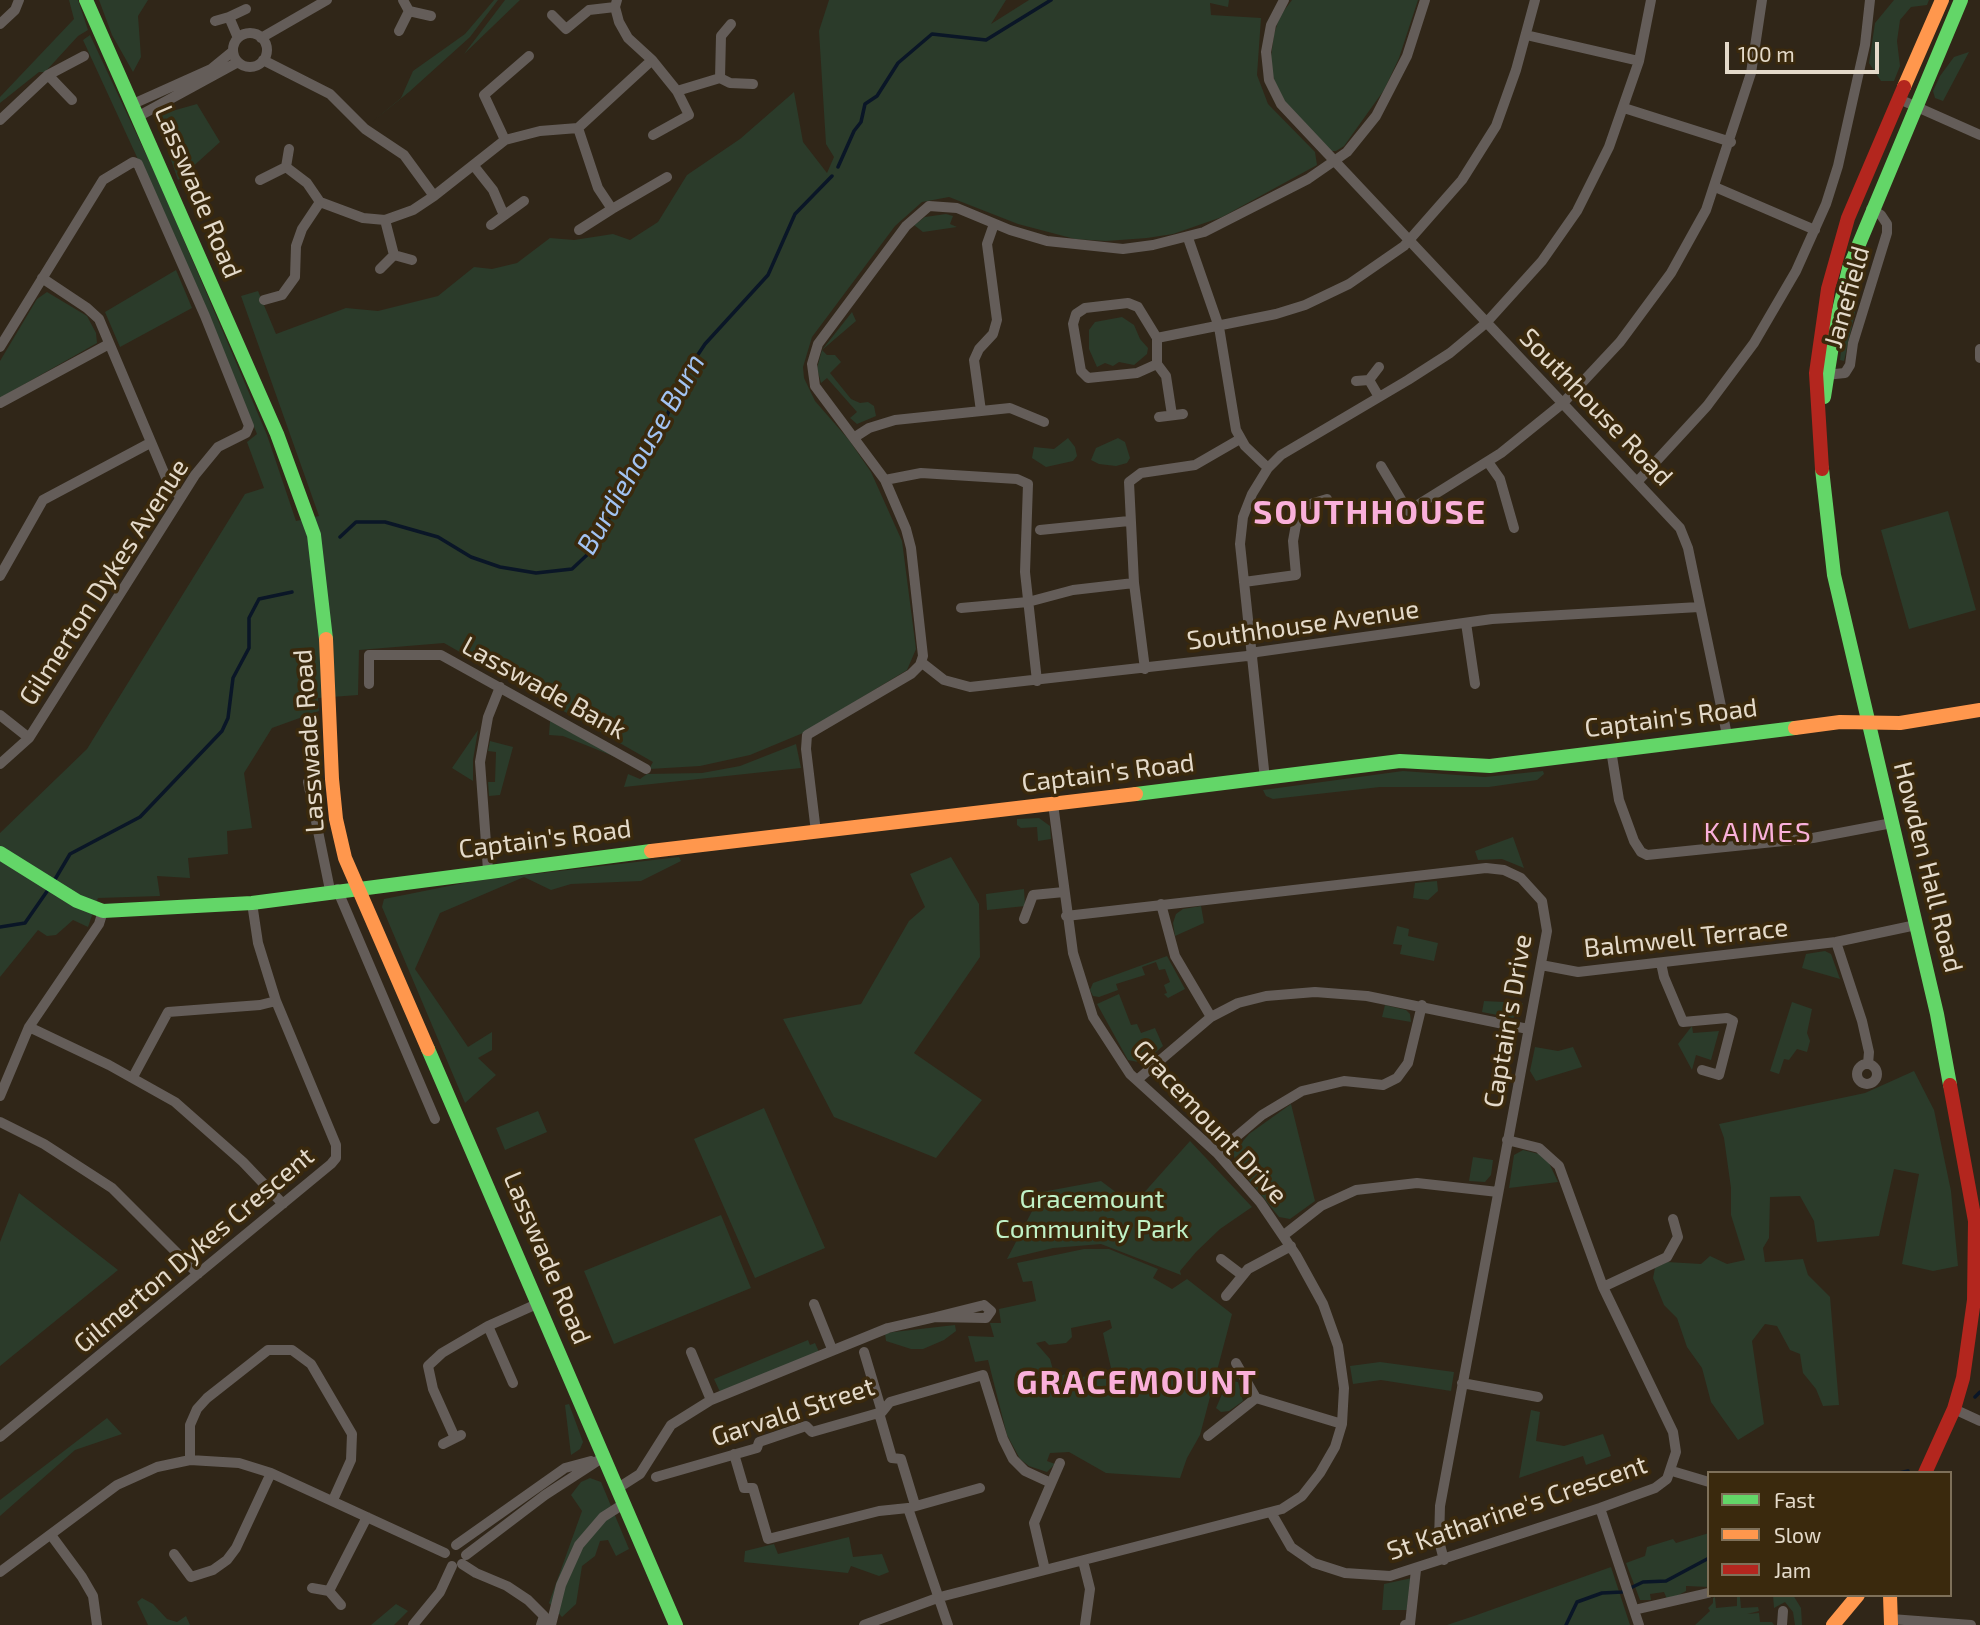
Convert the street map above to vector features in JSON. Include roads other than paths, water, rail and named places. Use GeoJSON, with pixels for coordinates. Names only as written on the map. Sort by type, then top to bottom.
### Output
{"type":"FeatureCollection","features":[{"type":"Feature","properties":{"kind":"main road","name":"Lasswade Road"},"geometry":{"type":"LineString","coordinates":[[86,0],[290,467],[314,535],[327,649],[336,819],[356,887],[441,1073],[539,1303],[599,1459],[625,1503],[676,1625]]}},
{"type":"Feature","properties":{"kind":"main road"},"geometry":{"type":"LineString","coordinates":[[1821,374],[1821,327],[1835,258],[1862,180],[1942,0]]}},
{"type":"Feature","properties":{"kind":"main road"},"geometry":{"type":"LineString","coordinates":[[1821,374],[1841,297],[1871,209],[1961,0]]}},
{"type":"Feature","properties":{"kind":"main road","name":"Howden Hall Road"},"geometry":{"type":"LineString","coordinates":[[1821,374],[1818,430],[1834,575],[1955,1098],[1975,1221],[1976,1279],[1969,1345],[1954,1409],[1926,1471]]}},
{"type":"Feature","properties":{"kind":"main road","name":"Captain's Road"},"geometry":{"type":"LineString","coordinates":[[103,911],[252,903],[333,889],[1401,761],[1490,766],[1840,722],[1900,723],[1980,710]]}},
{"type":"Feature","properties":{"kind":"main road"},"geometry":{"type":"LineString","coordinates":[[0,853],[77,901],[103,911]]}},
{"type":"Feature","properties":{"kind":"main road"},"geometry":{"type":"LineString","coordinates":[[1833,1625],[1856,1597]]}},
{"type":"Feature","properties":{"kind":"main road"},"geometry":{"type":"LineString","coordinates":[[1890,1597],[1891,1622]]}},
{"type":"Feature","properties":{"kind":"street"},"geometry":{"type":"LineString","coordinates":[[0,24],[15,10],[19,0]]}},
{"type":"Feature","properties":{"kind":"street"},"geometry":{"type":"LineString","coordinates":[[261,38],[327,0]]}},
{"type":"Feature","properties":{"kind":"street"},"geometry":{"type":"LineString","coordinates":[[402,0],[409,11],[431,16]]}},
{"type":"Feature","properties":{"kind":"street","name":"Southhouse Road"},"geometry":{"type":"LineString","coordinates":[[1284,0],[1267,39],[1266,64],[1269,80],[1292,118],[1673,518],[1686,540],[1727,735]]}},
{"type":"Feature","properties":{"kind":"street"},"geometry":{"type":"LineString","coordinates":[[816,832],[806,749],[807,735],[911,674],[921,662],[911,548],[885,480],[815,386],[812,364],[818,344],[906,226],[922,210],[947,206],[1047,241],[1123,249],[1188,238],[1246,212],[1334,163],[1357,142],[1387,98],[1407,56],[1425,0]]}},
{"type":"Feature","properties":{"kind":"street"},"geometry":{"type":"LineString","coordinates":[[1157,338],[1276,314],[1328,295],[1377,266],[1408,241],[1462,180],[1486,144],[1505,105],[1535,0]]}},
{"type":"Feature","properties":{"kind":"street"},"geometry":{"type":"LineString","coordinates":[[1265,779],[1240,544],[1243,517],[1252,494],[1268,468],[1292,447],[1450,353],[1486,323],[1542,261],[1577,211],[1609,147],[1639,61],[1651,0]]}},
{"type":"Feature","properties":{"kind":"street"},"geometry":{"type":"LineString","coordinates":[[1381,466],[1408,511],[1488,462],[1563,402],[1608,357],[1656,295],[1690,240],[1716,187],[1752,73],[1762,0]]}},
{"type":"Feature","properties":{"kind":"street"},"geometry":{"type":"LineString","coordinates":[[1638,481],[1694,422],[1754,343],[1777,306],[1815,230],[1833,184],[1846,136],[1865,45],[1870,0]]}},
{"type":"Feature","properties":{"kind":"street"},"geometry":{"type":"LineString","coordinates":[[552,15],[566,29],[589,10],[616,4],[628,37],[652,60],[677,92],[689,115],[653,135]]}},
{"type":"Feature","properties":{"kind":"street"},"geometry":{"type":"LineString","coordinates":[[215,21],[246,9]]}},
{"type":"Feature","properties":{"kind":"street"},"geometry":{"type":"LineString","coordinates":[[399,31],[409,11]]}},
{"type":"Feature","properties":{"kind":"street"},"geometry":{"type":"LineString","coordinates":[[229,16],[238,38]]}},
{"type":"Feature","properties":{"kind":"street"},"geometry":{"type":"LineString","coordinates":[[720,78],[721,36],[732,24]]}},
{"type":"Feature","properties":{"kind":"street"},"geometry":{"type":"LineString","coordinates":[[136,110],[211,69],[233,51],[238,38],[247,33],[261,38],[266,51],[263,60]]}},
{"type":"Feature","properties":{"kind":"street"},"geometry":{"type":"LineString","coordinates":[[1526,35],[1639,61]]}},
{"type":"Feature","properties":{"kind":"street"},"geometry":{"type":"LineString","coordinates":[[233,51],[238,62],[248,66],[263,60],[330,94],[365,129],[404,155],[434,196]]}},
{"type":"Feature","properties":{"kind":"street"},"geometry":{"type":"LineString","coordinates":[[0,120],[48,75],[84,56]]}},
{"type":"Feature","properties":{"kind":"street"},"geometry":{"type":"LineString","coordinates":[[505,140],[484,95],[529,56]]}},
{"type":"Feature","properties":{"kind":"street"},"geometry":{"type":"LineString","coordinates":[[286,167],[307,183],[320,202],[363,218],[385,220],[412,210],[434,196],[505,140],[540,131],[578,128],[652,60]]}},
{"type":"Feature","properties":{"kind":"street"},"geometry":{"type":"LineString","coordinates":[[136,110],[238,62]]}},
{"type":"Feature","properties":{"kind":"street"},"geometry":{"type":"LineString","coordinates":[[48,75],[72,100]]}},
{"type":"Feature","properties":{"kind":"street"},"geometry":{"type":"LineString","coordinates":[[677,92],[720,78],[730,83],[753,84]]}},
{"type":"Feature","properties":{"kind":"street"},"geometry":{"type":"LineString","coordinates":[[1899,99],[1980,135]]}},
{"type":"Feature","properties":{"kind":"street"},"geometry":{"type":"LineString","coordinates":[[1624,108],[1731,142]]}},
{"type":"Feature","properties":{"kind":"street"},"geometry":{"type":"LineString","coordinates":[[578,128],[598,188],[612,209]]}},
{"type":"Feature","properties":{"kind":"street"},"geometry":{"type":"LineString","coordinates":[[286,167],[289,149]]}},
{"type":"Feature","properties":{"kind":"street","name":"Lasswade Road"},"geometry":{"type":"LineString","coordinates":[[42,278],[103,180],[132,162],[138,164],[181,259],[249,430]]}},
{"type":"Feature","properties":{"kind":"street"},"geometry":{"type":"LineString","coordinates":[[474,166],[503,213]]}},
{"type":"Feature","properties":{"kind":"street"},"geometry":{"type":"LineString","coordinates":[[260,180],[286,167]]}},
{"type":"Feature","properties":{"kind":"street"},"geometry":{"type":"LineString","coordinates":[[579,230],[667,177]]}},
{"type":"Feature","properties":{"kind":"street"},"geometry":{"type":"LineString","coordinates":[[1716,187],[1815,230]]}},
{"type":"Feature","properties":{"kind":"street"},"geometry":{"type":"LineString","coordinates":[[491,225],[503,213],[524,201]]}},
{"type":"Feature","properties":{"kind":"street"},"geometry":{"type":"LineString","coordinates":[[264,300],[282,295],[295,277],[296,246],[302,229],[320,202]]}},
{"type":"Feature","properties":{"kind":"street","name":"Janefield"},"geometry":{"type":"LineString","coordinates":[[1821,374],[1845,373],[1850,365],[1853,344],[1887,233],[1887,224],[1881,215],[1871,209]]}},
{"type":"Feature","properties":{"kind":"street"},"geometry":{"type":"LineString","coordinates":[[385,220],[394,255]]}},
{"type":"Feature","properties":{"kind":"street"},"geometry":{"type":"LineString","coordinates":[[981,411],[974,360],[979,349],[993,334],[997,320],[987,244],[994,224]]}},
{"type":"Feature","properties":{"kind":"street"},"geometry":{"type":"LineString","coordinates":[[1188,238],[1219,327],[1234,422],[1240,439],[1268,468]]}},
{"type":"Feature","properties":{"kind":"street"},"geometry":{"type":"LineString","coordinates":[[394,255],[412,260]]}},
{"type":"Feature","properties":{"kind":"street"},"geometry":{"type":"LineString","coordinates":[[380,269],[394,255]]}},
{"type":"Feature","properties":{"kind":"street"},"geometry":{"type":"LineString","coordinates":[[0,346],[42,278],[94,313],[170,487],[180,496]]}},
{"type":"Feature","properties":{"kind":"street"},"geometry":{"type":"LineString","coordinates":[[1157,364],[1137,373],[1088,379],[1080,371],[1074,318],[1085,309],[1134,304],[1142,311],[1157,338],[1157,364],[1166,376],[1178,414],[1159,417]]}},
{"type":"Feature","properties":{"kind":"street"},"geometry":{"type":"LineString","coordinates":[[0,403],[109,344]]}},
{"type":"Feature","properties":{"kind":"street"},"geometry":{"type":"LineString","coordinates":[[1980,349],[1980,358]]}},
{"type":"Feature","properties":{"kind":"street"},"geometry":{"type":"LineString","coordinates":[[1356,381],[1369,380],[1379,367]]}},
{"type":"Feature","properties":{"kind":"street"},"geometry":{"type":"LineString","coordinates":[[1369,380],[1379,397]]}},
{"type":"Feature","properties":{"kind":"street"},"geometry":{"type":"LineString","coordinates":[[855,437],[869,428],[895,420],[981,411],[1017,409],[1044,422]]}},
{"type":"Feature","properties":{"kind":"street","name":"Gilmerton Dykes Avenue"},"geometry":{"type":"LineString","coordinates":[[0,764],[29,738],[180,496],[218,447],[249,430]]}},
{"type":"Feature","properties":{"kind":"street"},"geometry":{"type":"LineString","coordinates":[[1145,669],[1134,583],[1127,489],[1135,475],[1190,467],[1240,439]]}},
{"type":"Feature","properties":{"kind":"street"},"geometry":{"type":"LineString","coordinates":[[0,576],[43,499],[150,443]]}},
{"type":"Feature","properties":{"kind":"street"},"geometry":{"type":"LineString","coordinates":[[1488,462],[1500,479],[1514,528]]}},
{"type":"Feature","properties":{"kind":"street"},"geometry":{"type":"LineString","coordinates":[[885,480],[921,473],[1024,480],[1029,489],[1025,572],[1037,681]]}},
{"type":"Feature","properties":{"kind":"street"},"geometry":{"type":"LineString","coordinates":[[1244,582],[1296,575],[1293,541],[1297,519],[1307,505],[1327,499]]}},
{"type":"Feature","properties":{"kind":"street"},"geometry":{"type":"LineString","coordinates":[[1040,530],[1129,522]]}},
{"type":"Feature","properties":{"kind":"street"},"geometry":{"type":"LineString","coordinates":[[961,608],[1028,602],[1073,590],[1134,583]]}},
{"type":"Feature","properties":{"kind":"street","name":"Southhouse Avenue"},"geometry":{"type":"LineString","coordinates":[[921,662],[944,680],[960,687],[1145,669],[1466,622],[1544,614],[1699,607]]}},
{"type":"Feature","properties":{"kind":"street"},"geometry":{"type":"LineString","coordinates":[[1466,622],[1475,684]]}},
{"type":"Feature","properties":{"kind":"street","name":"Lasswade Bank"},"geometry":{"type":"LineString","coordinates":[[369,684],[369,655],[435,654],[448,657],[641,769]]}},
{"type":"Feature","properties":{"kind":"street"},"geometry":{"type":"LineString","coordinates":[[488,870],[480,762],[488,718],[500,687]]}},
{"type":"Feature","properties":{"kind":"street"},"geometry":{"type":"LineString","coordinates":[[0,715],[29,738]]}},
{"type":"Feature","properties":{"kind":"street"},"geometry":{"type":"LineString","coordinates":[[1611,750],[1619,800],[1634,841],[1641,852],[1647,855],[1813,838],[1892,823]]}},
{"type":"Feature","properties":{"kind":"street","name":"Lasswade Road"},"geometry":{"type":"LineString","coordinates":[[308,782],[333,889],[435,1119]]}},
{"type":"Feature","properties":{"kind":"street","name":"Gracemount Drive"},"geometry":{"type":"LineString","coordinates":[[864,1625],[940,1597],[1272,1514],[1292,1504],[1311,1485],[1329,1459],[1342,1424],[1344,1388],[1338,1346],[1322,1304],[1291,1246],[1260,1202],[1217,1153],[1121,1062],[1087,1004],[1066,915],[1053,804]]}},
{"type":"Feature","properties":{"kind":"street","name":"Captain's Drive"},"geometry":{"type":"LineString","coordinates":[[1066,915],[1371,879],[1495,868],[1521,878],[1542,901],[1547,924],[1541,965],[1438,1520],[1444,1560]]}},
{"type":"Feature","properties":{"kind":"street"},"geometry":{"type":"LineString","coordinates":[[1024,919],[1033,895],[1064,892]]}},
{"type":"Feature","properties":{"kind":"street","name":"Gilmerton Dykes Crescent"},"geometry":{"type":"LineString","coordinates":[[0,1437],[331,1164],[337,1151],[276,1001],[258,943],[252,903]]}},
{"type":"Feature","properties":{"kind":"street"},"geometry":{"type":"LineString","coordinates":[[1161,904],[1175,956],[1211,1017]]}},
{"type":"Feature","properties":{"kind":"street"},"geometry":{"type":"LineString","coordinates":[[0,1096],[29,1027],[99,924],[103,911]]}},
{"type":"Feature","properties":{"kind":"street","name":"Balmwell Terrace"},"geometry":{"type":"LineString","coordinates":[[1541,965],[1578,972],[1836,942],[1916,925]]}},
{"type":"Feature","properties":{"kind":"street"},"geometry":{"type":"LineString","coordinates":[[1836,942],[1862,1021],[1869,1052],[1868,1064]]}},
{"type":"Feature","properties":{"kind":"street"},"geometry":{"type":"LineString","coordinates":[[1661,963],[1664,977],[1684,1022],[1727,1018],[1733,1021],[1719,1075],[1702,1070]]}},
{"type":"Feature","properties":{"kind":"street"},"geometry":{"type":"LineString","coordinates":[[1137,1080],[1211,1017],[1238,1003],[1292,993],[1338,993],[1422,1005],[1528,1029]]}},
{"type":"Feature","properties":{"kind":"street"},"geometry":{"type":"LineString","coordinates":[[133,1077],[168,1012],[260,1005],[276,1001]]}},
{"type":"Feature","properties":{"kind":"street"},"geometry":{"type":"LineString","coordinates":[[1217,1153],[1262,1115],[1301,1091],[1332,1082],[1383,1085],[1397,1078],[1408,1063],[1422,1005]]}},
{"type":"Feature","properties":{"kind":"street"},"geometry":{"type":"LineString","coordinates":[[29,1027],[133,1077],[175,1102],[208,1130],[283,1205]]}},
{"type":"Feature","properties":{"kind":"street"},"geometry":{"type":"LineString","coordinates":[[0,1122],[63,1155],[112,1188],[198,1274]]}},
{"type":"Feature","properties":{"kind":"street","name":"St Katharine's Crescent"},"geometry":{"type":"LineString","coordinates":[[1272,1514],[1291,1547],[1314,1563],[1361,1575],[1390,1576],[1416,1570],[1655,1488],[1672,1471],[1676,1452],[1673,1432],[1603,1287],[1556,1162],[1539,1147],[1507,1140]]}},
{"type":"Feature","properties":{"kind":"street"},"geometry":{"type":"LineString","coordinates":[[1284,1235],[1321,1206],[1356,1190],[1417,1184],[1498,1192]]}},
{"type":"Feature","properties":{"kind":"street"},"geometry":{"type":"LineString","coordinates":[[1603,1287],[1667,1257],[1678,1237],[1672,1219]]}},
{"type":"Feature","properties":{"kind":"street"},"geometry":{"type":"LineString","coordinates":[[1226,1296],[1242,1275],[1291,1246]]}},
{"type":"Feature","properties":{"kind":"street"},"geometry":{"type":"LineString","coordinates":[[1221,1259],[1242,1275]]}},
{"type":"Feature","properties":{"kind":"street"},"geometry":{"type":"LineString","coordinates":[[443,1444],[458,1436],[433,1389],[428,1366],[442,1353],[488,1326],[539,1303]]}},
{"type":"Feature","properties":{"kind":"street"},"geometry":{"type":"LineString","coordinates":[[814,1304],[832,1349]]}},
{"type":"Feature","properties":{"kind":"street"},"geometry":{"type":"LineString","coordinates":[[618,1488],[640,1474],[671,1425],[711,1400],[888,1328],[936,1317]]}},
{"type":"Feature","properties":{"kind":"street"},"geometry":{"type":"LineString","coordinates":[[488,1326],[513,1382]]}},
{"type":"Feature","properties":{"kind":"street"},"geometry":{"type":"LineString","coordinates":[[190,1460],[190,1425],[202,1403],[260,1355],[276,1348],[292,1350],[312,1364],[352,1434],[351,1460],[333,1500]]}},
{"type":"Feature","properties":{"kind":"street"},"geometry":{"type":"LineString","coordinates":[[691,1352],[711,1400]]}},
{"type":"Feature","properties":{"kind":"street"},"geometry":{"type":"LineString","coordinates":[[864,1352],[892,1458],[901,1459],[911,1507],[948,1625]]}},
{"type":"Feature","properties":{"kind":"street"},"geometry":{"type":"LineString","coordinates":[[1236,1363],[1256,1398],[1342,1424]]}},
{"type":"Feature","properties":{"kind":"street","name":"Garvald Street"},"geometry":{"type":"LineString","coordinates":[[656,1477],[757,1448],[759,1442],[806,1426],[812,1432],[881,1412],[891,1402],[983,1375],[1003,1439],[1013,1459],[1025,1471],[1051,1483]]}},
{"type":"Feature","properties":{"kind":"street"},"geometry":{"type":"LineString","coordinates":[[1462,1383],[1538,1396]]}},
{"type":"Feature","properties":{"kind":"street"},"geometry":{"type":"LineString","coordinates":[[1208,1436],[1256,1398]]}},
{"type":"Feature","properties":{"kind":"street"},"geometry":{"type":"LineString","coordinates":[[1954,1409],[1965,1411],[1980,1421]]}},
{"type":"Feature","properties":{"kind":"street"},"geometry":{"type":"LineString","coordinates":[[734,1454],[744,1488],[752,1488],[768,1539],[879,1511],[911,1507],[980,1488]]}},
{"type":"Feature","properties":{"kind":"street"},"geometry":{"type":"LineString","coordinates":[[445,1553],[565,1468],[599,1459]]}},
{"type":"Feature","properties":{"kind":"street"},"geometry":{"type":"LineString","coordinates":[[413,1625],[440,1592],[460,1561],[599,1459]]}},
{"type":"Feature","properties":{"kind":"street"},"geometry":{"type":"LineString","coordinates":[[0,1572],[117,1485],[157,1467],[190,1460],[239,1463],[271,1473],[445,1553]]}},
{"type":"Feature","properties":{"kind":"street"},"geometry":{"type":"LineString","coordinates":[[1045,1570],[1034,1523],[1060,1463]]}},
{"type":"Feature","properties":{"kind":"street","name":"St Katharine's Crescent"},"geometry":{"type":"LineString","coordinates":[[1672,1471],[1703,1483]]}},
{"type":"Feature","properties":{"kind":"street"},"geometry":{"type":"LineString","coordinates":[[191,1577],[213,1570],[227,1560],[236,1548],[271,1473]]}},
{"type":"Feature","properties":{"kind":"street"},"geometry":{"type":"LineString","coordinates":[[551,1625],[561,1585],[579,1545],[603,1517],[625,1503]]}},
{"type":"Feature","properties":{"kind":"street"},"geometry":{"type":"LineString","coordinates":[[1600,1508],[1639,1625]]}},
{"type":"Feature","properties":{"kind":"street"},"geometry":{"type":"LineString","coordinates":[[329,1591],[367,1517]]}},
{"type":"Feature","properties":{"kind":"street"},"geometry":{"type":"LineString","coordinates":[[51,1535],[93,1596],[97,1625]]}},
{"type":"Feature","properties":{"kind":"street"},"geometry":{"type":"LineString","coordinates":[[456,1545],[462,1547],[460,1561]]}},
{"type":"Feature","properties":{"kind":"street"},"geometry":{"type":"LineString","coordinates":[[445,1553],[447,1562],[460,1561],[528,1600],[544,1616],[541,1625]]}},
{"type":"Feature","properties":{"kind":"street"},"geometry":{"type":"LineString","coordinates":[[174,1554],[191,1577],[191,1589]]}},
{"type":"Feature","properties":{"kind":"street"},"geometry":{"type":"LineString","coordinates":[[1083,1561],[1090,1589],[1085,1625]]}},
{"type":"Feature","properties":{"kind":"street"},"geometry":{"type":"LineString","coordinates":[[1405,1625],[1410,1624],[1416,1570]]}},
{"type":"Feature","properties":{"kind":"street"},"geometry":{"type":"LineString","coordinates":[[312,1588],[329,1591],[341,1605]]}},
{"type":"Feature","properties":{"kind":"street"},"geometry":{"type":"LineString","coordinates":[[1634,1610],[1707,1593]]}},
{"type":"Feature","properties":{"kind":"street"},"geometry":{"type":"LineString","coordinates":[[1782,1625],[1783,1611]]}},
{"type":"Feature","properties":{"kind":"street"},"geometry":{"type":"LineString","coordinates":[[1891,1622],[1971,1625]]}},
{"type":"Feature","properties":{"kind":"waterway","name":"Burdiehouse Burn"},"geometry":{"type":"LineString","coordinates":[[838,167],[854,131],[861,122],[865,104],[877,96],[898,63],[932,34],[986,40],[1051,0]]}},
{"type":"Feature","properties":{"kind":"waterway","name":"Burdiehouse Burn"},"geometry":{"type":"LineString","coordinates":[[340,537],[356,522],[385,522],[438,537],[471,557],[500,567],[536,573],[572,569],[588,554],[661,430],[683,377],[705,344],[768,275],[795,214],[832,176]]}},
{"type":"Feature","properties":{"kind":"waterway","name":"Burdiehouse Burn"},"geometry":{"type":"LineString","coordinates":[[54,881],[70,854],[140,817],[222,731],[228,718],[233,678],[249,648],[249,618],[259,599],[292,592]]}},
{"type":"Feature","properties":{"kind":"waterway","name":"Burdiehouse Burn"},"geometry":{"type":"LineString","coordinates":[[0,927],[25,923],[50,887]]}},
{"type":"Feature","properties":{"kind":"waterway"},"geometry":{"type":"LineString","coordinates":[[1975,1397],[1980,1392]]}},
{"type":"Feature","properties":{"kind":"waterway"},"geometry":{"type":"LineString","coordinates":[[1566,1625],[1577,1602],[1602,1593],[1622,1592],[1643,1582],[1666,1581],[1707,1559]]}},
{"type":"Feature","properties":{"kind":"district","name":"SOUTHHOUSE"},"geometry":{"type":"Point","coordinates":[1370,513]}},
{"type":"Feature","properties":{"kind":"district","name":"KAIMES"},"geometry":{"type":"Point","coordinates":[1758,833]}},
{"type":"Feature","properties":{"kind":"district","name":"GRACEMOUNT"},"geometry":{"type":"Point","coordinates":[1137,1383]}},
{"type":"Feature","properties":{"kind":"park label","name":"Gracemount Community Park"},"geometry":{"type":"Point","coordinates":[1092,1214]}}]}
